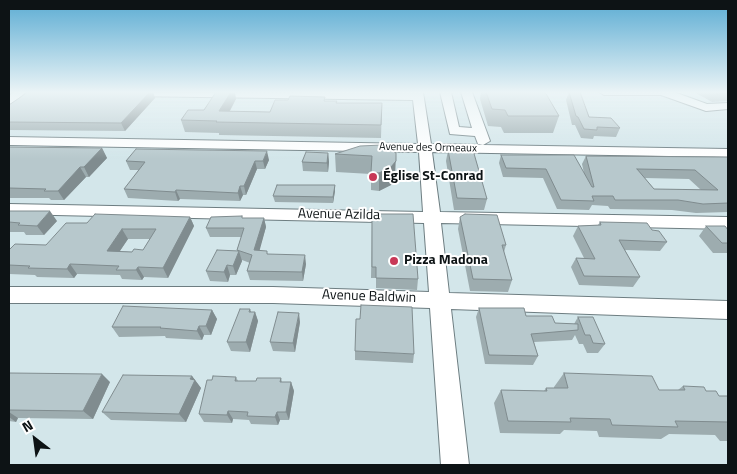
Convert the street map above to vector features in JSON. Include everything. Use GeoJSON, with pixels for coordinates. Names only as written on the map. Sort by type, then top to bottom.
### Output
{"type":"FeatureCollection","features":[{"type":"Feature","properties":{"kind":"street"},"geometry":{"type":"LineString","coordinates":[[420,114],[432,216],[456,465]]}},
{"type":"Feature","properties":{"kind":"street"},"geometry":{"type":"LineString","coordinates":[[450,114],[454,130],[480,132]]}},
{"type":"Feature","properties":{"kind":"street"},"geometry":{"type":"LineString","coordinates":[[474,114],[485,149]]}},
{"type":"Feature","properties":{"kind":"street","name":"Avenue des Ormeaux"},"geometry":{"type":"LineString","coordinates":[[9,141],[728,153]]}},
{"type":"Feature","properties":{"kind":"street","name":"Avenue Azilda"},"geometry":{"type":"LineString","coordinates":[[9,209],[728,223]]}},
{"type":"Feature","properties":{"kind":"street","name":"Avenue Baldwin"},"geometry":{"type":"LineString","coordinates":[[9,295],[273,295],[728,310]]}},
{"type":"Feature","properties":{"kind":"building"},"geometry":{"type":"Polygon","coordinates":[[[9,114],[129,114],[121,123],[9,122],[9,114]]]}},
{"type":"Feature","properties":{"kind":"building"},"geometry":{"type":"Polygon","coordinates":[[[185,114],[381,114],[381,125],[181,120],[185,114]]]}},
{"type":"Feature","properties":{"kind":"building"},"geometry":{"type":"Polygon","coordinates":[[[507,114],[558,114],[559,116],[508,116],[507,114]]]}},
{"type":"Feature","properties":{"kind":"building"},"geometry":{"type":"Polygon","coordinates":[[[575,114],[588,114],[589,117],[611,118],[620,128],[597,127],[597,130],[584,129],[575,114]]]}},
{"type":"Feature","properties":{"kind":"building"},"geometry":{"type":"Polygon","coordinates":[[[382,145],[396,153],[396,161],[391,167],[379,173],[371,172],[372,156],[335,154],[360,146],[382,145]]]}},
{"type":"Feature","properties":{"kind":"building"},"geometry":{"type":"Polygon","coordinates":[[[9,147],[102,148],[84,167],[80,167],[58,191],[44,191],[46,189],[9,188],[9,147]]]}},
{"type":"Feature","properties":{"kind":"building"},"geometry":{"type":"Polygon","coordinates":[[[136,149],[267,151],[263,161],[255,161],[244,186],[240,186],[238,193],[124,189],[145,162],[126,161],[136,149]]]}},
{"type":"Feature","properties":{"kind":"building"},"geometry":{"type":"Polygon","coordinates":[[[448,150],[473,150],[487,199],[457,198],[448,150]]]}},
{"type":"Feature","properties":{"kind":"building"},"geometry":{"type":"Polygon","coordinates":[[[306,152],[328,153],[327,163],[302,162],[306,152]]]}},
{"type":"Feature","properties":{"kind":"building"},"geometry":{"type":"Polygon","coordinates":[[[501,155],[574,155],[592,187],[594,187],[586,156],[728,157],[728,203],[703,204],[678,200],[615,200],[613,196],[592,196],[594,201],[561,200],[546,169],[506,168],[501,155]],[[637,169],[654,189],[718,190],[695,170],[637,169]]]}},
{"type":"Feature","properties":{"kind":"building"},"geometry":{"type":"Polygon","coordinates":[[[277,185],[335,185],[333,197],[273,196],[277,185]]]}},
{"type":"Feature","properties":{"kind":"building"},"geometry":{"type":"Polygon","coordinates":[[[9,211],[50,211],[37,226],[18,225],[20,223],[9,222],[9,211]]]}},
{"type":"Feature","properties":{"kind":"building"},"geometry":{"type":"Polygon","coordinates":[[[95,214],[190,217],[163,268],[138,267],[136,270],[116,270],[119,266],[70,264],[67,269],[28,268],[30,266],[9,265],[9,250],[15,244],[46,245],[66,223],[87,223],[95,214]],[[122,229],[107,251],[132,252],[134,249],[143,250],[156,229],[122,229]]]}},
{"type":"Feature","properties":{"kind":"building"},"geometry":{"type":"Polygon","coordinates":[[[372,214],[413,214],[418,279],[376,278],[376,267],[372,267],[372,214]]]}},
{"type":"Feature","properties":{"kind":"building"},"geometry":{"type":"Polygon","coordinates":[[[465,214],[497,215],[506,245],[502,245],[512,280],[473,279],[460,217],[465,214]]]}},
{"type":"Feature","properties":{"kind":"building"},"geometry":{"type":"Polygon","coordinates":[[[242,216],[242,218],[264,218],[254,250],[267,251],[267,254],[305,255],[302,272],[247,271],[252,255],[237,250],[244,228],[206,228],[211,217],[242,216]]]}},
{"type":"Feature","properties":{"kind":"building"},"geometry":{"type":"Polygon","coordinates":[[[600,222],[647,223],[652,230],[659,231],[667,242],[619,240],[640,277],[584,276],[576,258],[595,259],[578,226],[601,225],[600,222]]]}},
{"type":"Feature","properties":{"kind":"building"},"geometry":{"type":"Polygon","coordinates":[[[706,226],[725,226],[728,230],[728,243],[722,243],[706,226]]]}},
{"type":"Feature","properties":{"kind":"building"},"geometry":{"type":"Polygon","coordinates":[[[217,250],[239,251],[233,266],[227,265],[224,272],[206,271],[217,250]]]}},
{"type":"Feature","properties":{"kind":"building"},"geometry":{"type":"Polygon","coordinates":[[[361,305],[412,307],[414,354],[355,351],[356,319],[360,319],[361,305]]]}},
{"type":"Feature","properties":{"kind":"building"},"geometry":{"type":"Polygon","coordinates":[[[123,306],[212,310],[206,326],[199,326],[197,331],[161,327],[112,327],[123,306]]]}},
{"type":"Feature","properties":{"kind":"building"},"geometry":{"type":"Polygon","coordinates":[[[479,308],[524,308],[526,316],[552,316],[555,323],[578,324],[578,330],[531,334],[538,356],[489,355],[479,308]]]}},
{"type":"Feature","properties":{"kind":"building"},"geometry":{"type":"Polygon","coordinates":[[[240,309],[250,309],[249,312],[255,312],[246,342],[227,342],[240,309]]]}},
{"type":"Feature","properties":{"kind":"building"},"geometry":{"type":"Polygon","coordinates":[[[278,312],[299,313],[293,343],[270,342],[278,312]]]}},
{"type":"Feature","properties":{"kind":"building"},"geometry":{"type":"Polygon","coordinates":[[[578,317],[593,317],[605,344],[593,343],[590,335],[585,335],[578,317]]]}},
{"type":"Feature","properties":{"kind":"building"},"geometry":{"type":"Polygon","coordinates":[[[9,373],[102,374],[83,411],[9,410],[9,373]]]}},
{"type":"Feature","properties":{"kind":"building"},"geometry":{"type":"Polygon","coordinates":[[[564,373],[652,376],[659,390],[685,390],[683,386],[704,387],[706,391],[716,391],[719,396],[728,396],[728,422],[675,421],[678,427],[612,425],[610,419],[570,418],[571,422],[508,421],[501,390],[547,391],[546,388],[568,388],[564,373]]]}},
{"type":"Feature","properties":{"kind":"building"},"geometry":{"type":"Polygon","coordinates":[[[123,375],[192,376],[190,379],[195,380],[179,414],[102,412],[123,375]]]}},
{"type":"Feature","properties":{"kind":"building"},"geometry":{"type":"Polygon","coordinates":[[[213,376],[236,377],[235,381],[256,381],[257,378],[281,378],[280,382],[291,382],[286,412],[277,412],[275,417],[247,416],[248,412],[228,411],[227,415],[199,414],[207,380],[212,380],[213,376]]]}},
{"type":"Feature","properties":{"kind":"place","name":"Église St-Conrad"},"geometry":{"type":"Point","coordinates":[373,177]}},
{"type":"Feature","properties":{"kind":"place","name":"Pizza Madona"},"geometry":{"type":"Point","coordinates":[394,261]}}]}
